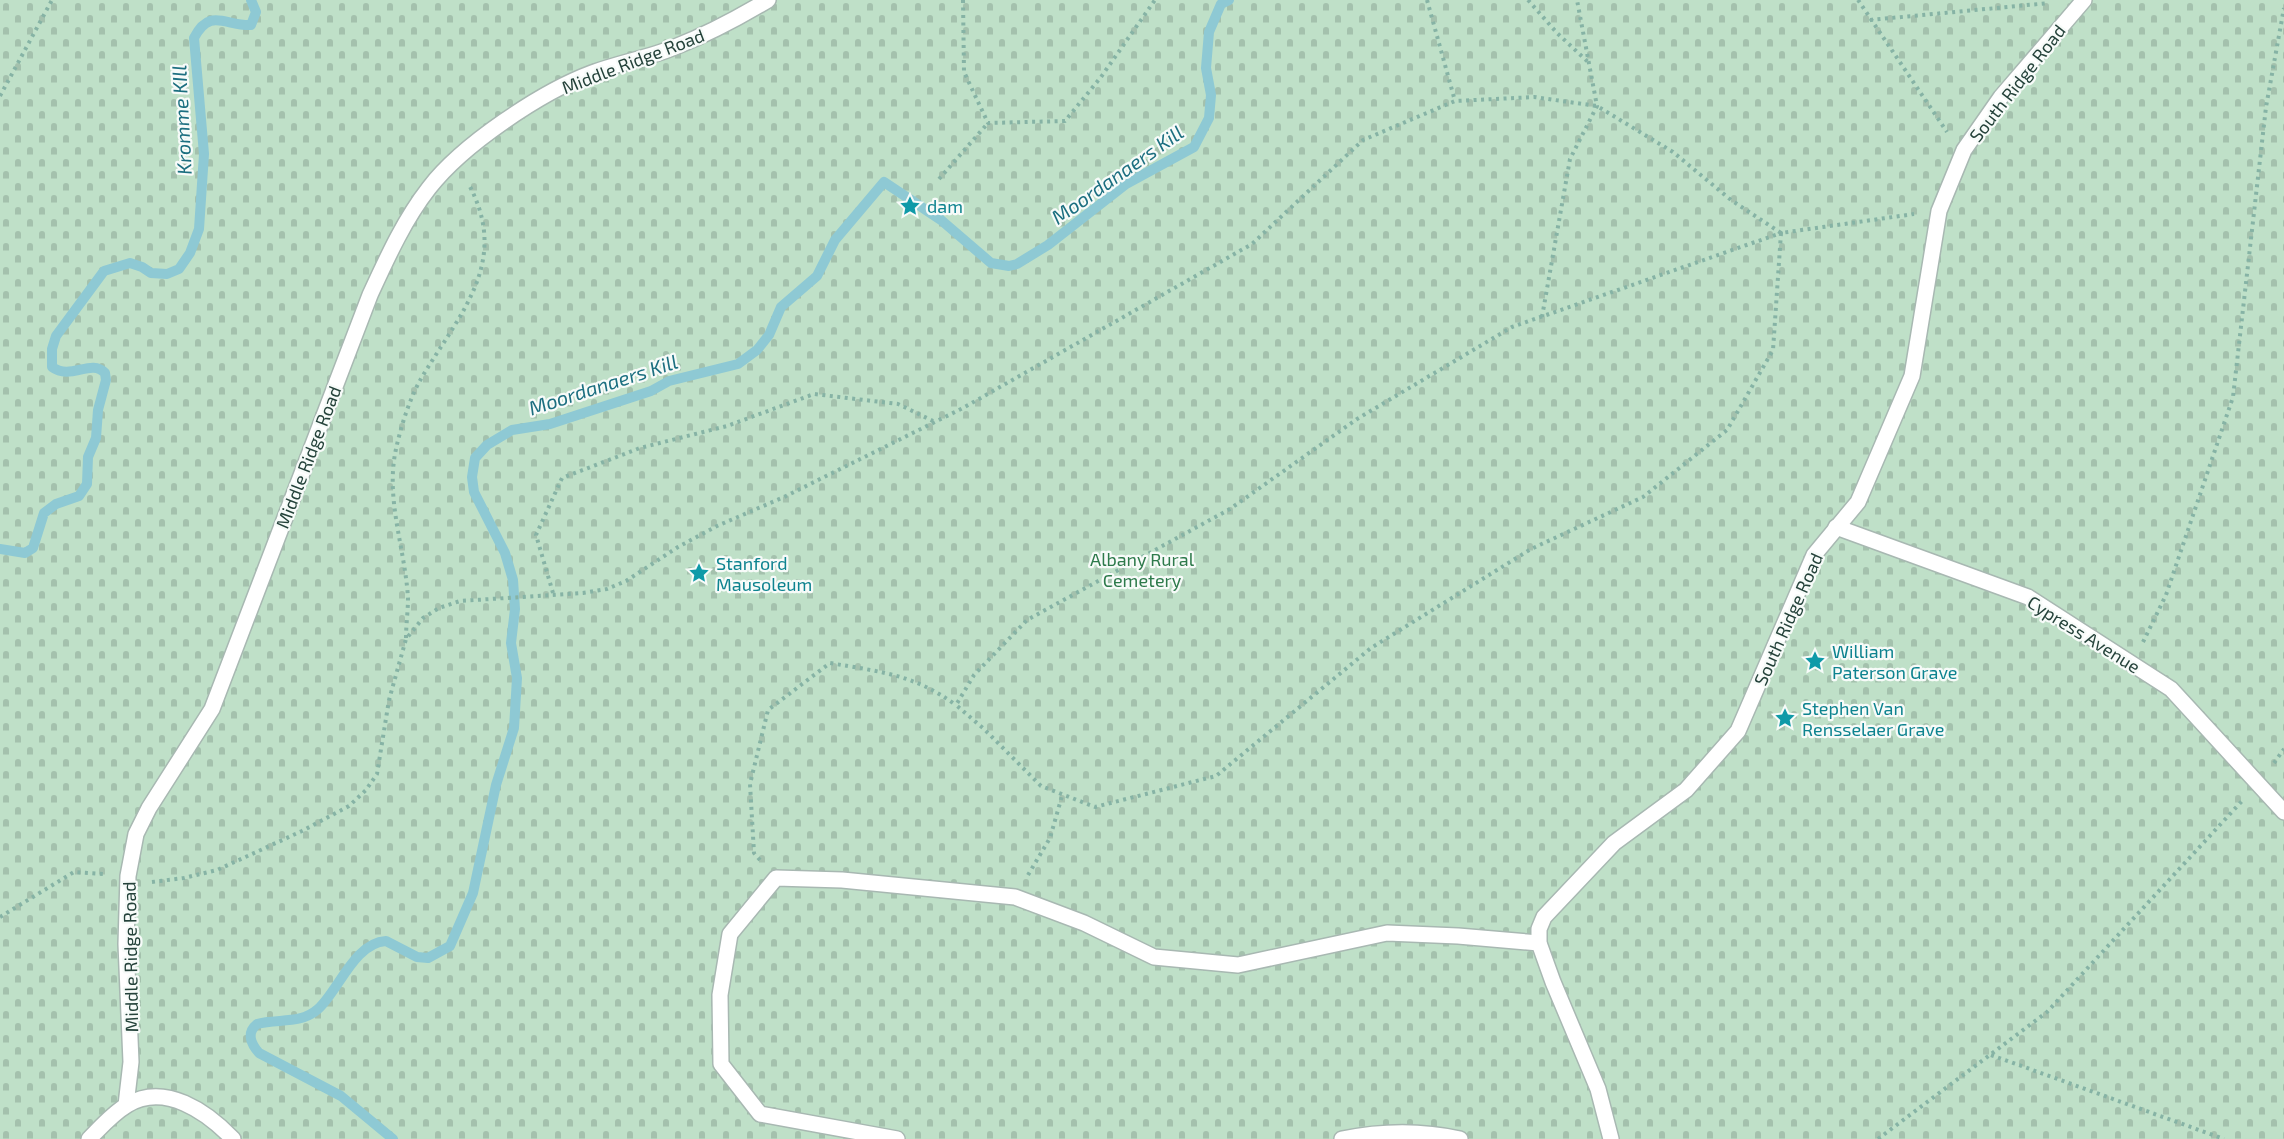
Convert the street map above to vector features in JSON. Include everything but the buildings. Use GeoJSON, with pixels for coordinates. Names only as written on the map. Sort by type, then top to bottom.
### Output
{"type":"FeatureCollection","features":[{"type":"Feature","properties":{"kind":"lane","name":"Middle Ridge Road"},"geometry":{"type":"LineString","coordinates":[[126,1105],[131,1062],[126,945],[128,880],[135,834],[212,709],[257,587],[383,266],[397,237],[428,188],[456,160],[513,116],[551,92],[592,73],[675,47],[724,26],[768,0]]}},
{"type":"Feature","properties":{"kind":"lane","name":"South Ridge Road"},"geometry":{"type":"LineString","coordinates":[[1539,944],[1539,929],[1551,909],[1614,843],[1686,790],[1738,731],[1814,555],[1858,502],[1912,376],[1939,211],[1964,150],[2001,97],[2084,0]]}},
{"type":"Feature","properties":{"kind":"lane","name":"Cypress Avenue"},"geometry":{"type":"LineString","coordinates":[[1836,527],[2028,597],[2171,689],[2284,812]]}},
{"type":"Feature","properties":{"kind":"lane"},"geometry":{"type":"LineString","coordinates":[[897,1139],[760,1113],[721,1064],[720,995],[730,934],[776,878],[843,880],[1015,897],[1084,923],[1154,957],[1238,965],[1387,933],[1458,936],[1539,944],[1552,982],[1598,1089],[1611,1139]]}},
{"type":"Feature","properties":{"kind":"lane"},"geometry":{"type":"LineString","coordinates":[[94,1137],[126,1105],[151,1097],[182,1102],[198,1109],[234,1139]]}},
{"type":"Feature","properties":{"kind":"lane"},"geometry":{"type":"LineString","coordinates":[[1342,1139],[1371,1133],[1399,1132],[1460,1139]]}},
{"type":"Feature","properties":{"kind":"path"},"geometry":{"type":"LineString","coordinates":[[0,96],[52,0]]}},
{"type":"Feature","properties":{"kind":"path"},"geometry":{"type":"LineString","coordinates":[[963,0],[964,72],[988,123]]}},
{"type":"Feature","properties":{"kind":"path"},"geometry":{"type":"LineString","coordinates":[[939,179],[988,123],[1065,121],[1101,77],[1155,0]]}},
{"type":"Feature","properties":{"kind":"path"},"geometry":{"type":"LineString","coordinates":[[1426,0],[1455,101]]}},
{"type":"Feature","properties":{"kind":"path"},"geometry":{"type":"LineString","coordinates":[[1528,0],[1557,33],[1589,63]]}},
{"type":"Feature","properties":{"kind":"path"},"geometry":{"type":"LineString","coordinates":[[1542,317],[1570,159],[1597,106],[1577,0]]}},
{"type":"Feature","properties":{"kind":"path"},"geometry":{"type":"LineString","coordinates":[[1858,0],[1947,133],[1964,150]]}},
{"type":"Feature","properties":{"kind":"path"},"geometry":{"type":"LineString","coordinates":[[1870,20],[2056,2]]}},
{"type":"Feature","properties":{"kind":"path"},"geometry":{"type":"LineString","coordinates":[[2132,664],[2166,595],[2233,397],[2266,108],[2284,8]]}},
{"type":"Feature","properties":{"kind":"path"},"geometry":{"type":"LineString","coordinates":[[406,639],[423,618],[439,608],[460,602],[607,589],[626,581],[678,547],[717,526],[784,497],[963,408],[1252,244],[1363,140],[1455,101],[1534,97],[1597,106],[1673,153],[1731,200],[1781,233]]}},
{"type":"Feature","properties":{"kind":"path"},"geometry":{"type":"LineString","coordinates":[[0,917],[74,872],[128,880],[184,878],[217,870],[350,806],[366,790],[377,774],[389,700],[406,639],[408,598],[394,510],[396,449],[421,379],[470,302],[485,248],[482,215],[456,160]]}},
{"type":"Feature","properties":{"kind":"path"},"geometry":{"type":"LineString","coordinates":[[956,705],[974,675],[1027,620],[1230,509],[1357,419],[1512,327],[1781,233],[1939,211]]}},
{"type":"Feature","properties":{"kind":"path"},"geometry":{"type":"LineString","coordinates":[[776,878],[754,853],[750,784],[768,710],[830,663],[902,675],[934,689],[984,729],[1041,786],[1095,807],[1216,776],[1371,648],[1531,549],[1643,497],[1727,430],[1773,350],[1781,233]]}},
{"type":"Feature","properties":{"kind":"path"},"geometry":{"type":"LineString","coordinates":[[553,593],[536,535],[562,478],[640,448],[727,426],[814,394],[898,404],[934,421]]}},
{"type":"Feature","properties":{"kind":"path"},"geometry":{"type":"LineString","coordinates":[[1878,1139],[2047,1012],[2258,784],[2284,749]]}},
{"type":"Feature","properties":{"kind":"path"},"geometry":{"type":"LineString","coordinates":[[1015,897],[1050,838],[1062,796]]}},
{"type":"Feature","properties":{"kind":"path"},"geometry":{"type":"LineString","coordinates":[[1990,1055],[2224,1139]]}},
{"type":"Feature","properties":{"kind":"green space","name":"Albany Rural Cemetery"},"geometry":{"type":"Polygon","coordinates":[[[0,0],[2284,0],[2284,1139],[0,1139],[0,0]]]}},
{"type":"Feature","properties":{"kind":"waterway","name":"Kromme KIll"},"geometry":{"type":"LineString","coordinates":[[0,549],[25,553],[33,548],[44,513],[56,504],[79,496],[87,484],[88,457],[96,438],[98,410],[106,380],[105,373],[93,368],[66,372],[52,367],[52,349],[56,336],[104,271],[130,263],[151,273],[167,274],[179,269],[190,253],[199,229],[204,154],[194,38],[206,23],[212,21],[251,25],[256,12],[251,0]]}},
{"type":"Feature","properties":{"kind":"waterway","name":"Moordanaers Kill"},"geometry":{"type":"LineString","coordinates":[[393,1139],[341,1096],[259,1053],[252,1042],[251,1035],[257,1024],[296,1019],[318,1009],[356,958],[375,944],[386,941],[417,957],[428,958],[450,946],[473,893],[496,785],[514,728],[517,678],[511,643],[515,609],[513,580],[505,553],[474,492],[472,477],[475,458],[487,445],[512,430],[550,424],[651,391],[669,381],[738,364],[757,350],[769,335],[781,307],[817,276],[835,240],[884,182],[941,220],[991,263],[1009,266],[1017,264],[1048,245],[1126,184],[1194,147],[1209,118],[1211,95],[1206,68],[1209,32],[1221,4],[1229,0]]}},
{"type":"Feature","properties":{"kind":"place","name":"dam"},"geometry":{"type":"Point","coordinates":[910,206]}},
{"type":"Feature","properties":{"kind":"place","name":"Stanford Mausoleum"},"geometry":{"type":"Point","coordinates":[699,573]}},
{"type":"Feature","properties":{"kind":"place","name":"William Paterson Grave"},"geometry":{"type":"Point","coordinates":[1815,661]}},
{"type":"Feature","properties":{"kind":"place","name":"Stephen Van Rensselaer Grave"},"geometry":{"type":"Point","coordinates":[1785,718]}}]}
